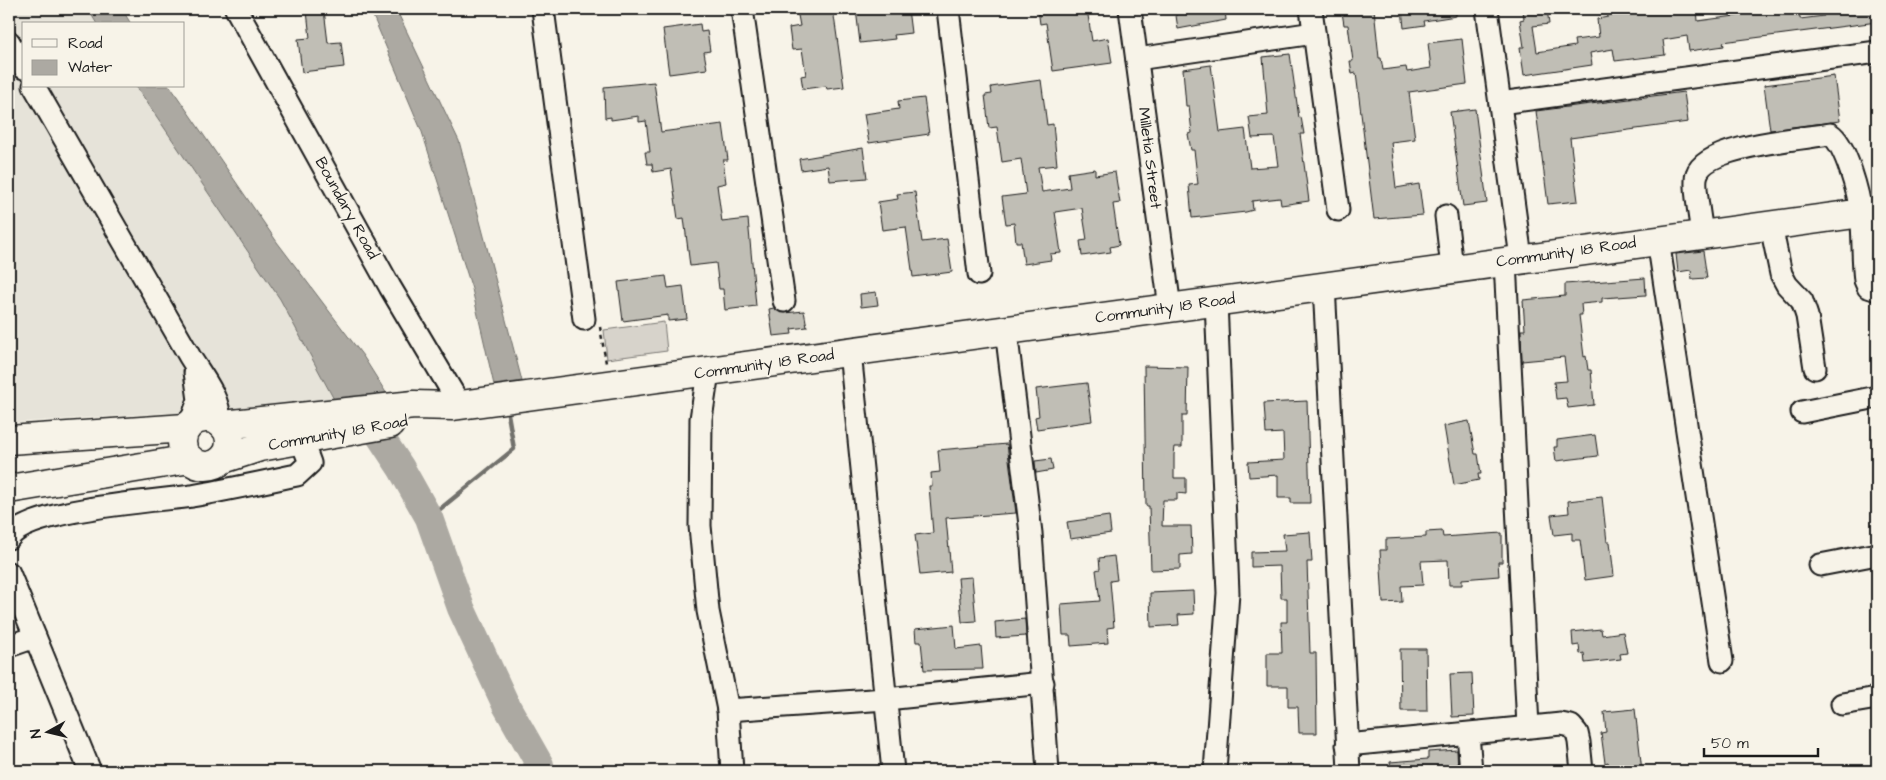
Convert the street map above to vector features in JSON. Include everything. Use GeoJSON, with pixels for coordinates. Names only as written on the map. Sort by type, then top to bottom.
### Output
{"type":"FeatureCollection","features":[{"type":"Feature","properties":{"kind":"main road","name":"Community 18 Road"},"geometry":{"type":"LineString","coordinates":[[223,459],[311,430],[414,412],[1513,259],[1869,212]]}},
{"type":"Feature","properties":{"kind":"main road"},"geometry":{"type":"LineString","coordinates":[[9,440],[188,426],[201,418],[222,423],[230,439],[227,453],[223,459],[210,466],[190,459],[9,489]]}},
{"type":"Feature","properties":{"kind":"main road","name":"Community 18 Road"},"geometry":{"type":"LineString","coordinates":[[222,423],[311,430]]}},
{"type":"Feature","properties":{"kind":"main road"},"geometry":{"type":"LineString","coordinates":[[188,426],[183,446],[190,459]]}},
{"type":"Feature","properties":{"kind":"street","name":"Boundary Road"},"geometry":{"type":"LineString","coordinates":[[236,9],[456,406]]}},
{"type":"Feature","properties":{"kind":"street"},"geometry":{"type":"LineString","coordinates":[[543,9],[584,319]]}},
{"type":"Feature","properties":{"kind":"street"},"geometry":{"type":"LineString","coordinates":[[742,9],[784,301]]}},
{"type":"Feature","properties":{"kind":"street"},"geometry":{"type":"LineString","coordinates":[[948,9],[979,274]]}},
{"type":"Feature","properties":{"kind":"street","name":"Milletia Street"},"geometry":{"type":"LineString","coordinates":[[1130,9],[1170,308]]}},
{"type":"Feature","properties":{"kind":"street"},"geometry":{"type":"LineString","coordinates":[[1311,9],[1338,210]]}},
{"type":"Feature","properties":{"kind":"street"},"geometry":{"type":"LineString","coordinates":[[1487,9],[1500,103],[1513,259],[1528,727]]}},
{"type":"Feature","properties":{"kind":"street"},"geometry":{"type":"LineString","coordinates":[[1137,59],[1314,33]]}},
{"type":"Feature","properties":{"kind":"street"},"geometry":{"type":"LineString","coordinates":[[9,42],[22,65]]}},
{"type":"Feature","properties":{"kind":"street"},"geometry":{"type":"LineString","coordinates":[[1500,103],[1877,52]]}},
{"type":"Feature","properties":{"kind":"street"},"geometry":{"type":"LineString","coordinates":[[35,88],[190,357],[216,397],[222,423]]}},
{"type":"Feature","properties":{"kind":"street"},"geometry":{"type":"LineString","coordinates":[[1702,235],[1696,186],[1697,174],[1702,166],[1712,158],[1735,149],[1830,134],[1837,138],[1869,212],[1865,280],[1868,287],[1877,290]]}},
{"type":"Feature","properties":{"kind":"street"},"geometry":{"type":"LineString","coordinates":[[1446,216],[1452,268]]}},
{"type":"Feature","properties":{"kind":"street"},"geometry":{"type":"LineString","coordinates":[[1771,226],[1781,274],[1787,285],[1802,301],[1807,316],[1815,368]]}},
{"type":"Feature","properties":{"kind":"street"},"geometry":{"type":"LineString","coordinates":[[1658,240],[1722,661]]}},
{"type":"Feature","properties":{"kind":"street"},"geometry":{"type":"LineString","coordinates":[[1324,285],[1349,771]]}},
{"type":"Feature","properties":{"kind":"street"},"geometry":{"type":"LineString","coordinates":[[1215,771],[1228,593],[1216,301]]}},
{"type":"Feature","properties":{"kind":"street"},"geometry":{"type":"LineString","coordinates":[[1006,330],[1031,533],[1048,771]]}},
{"type":"Feature","properties":{"kind":"street"},"geometry":{"type":"LineString","coordinates":[[850,352],[893,771]]}},
{"type":"Feature","properties":{"kind":"street"},"geometry":{"type":"LineString","coordinates":[[188,426],[197,408],[199,390],[190,357]]}},
{"type":"Feature","properties":{"kind":"street"},"geometry":{"type":"LineString","coordinates":[[708,372],[701,418],[700,526],[708,611],[728,710],[732,771]]}},
{"type":"Feature","properties":{"kind":"street"},"geometry":{"type":"LineString","coordinates":[[1802,412],[1877,397]]}},
{"type":"Feature","properties":{"kind":"street"},"geometry":{"type":"LineString","coordinates":[[9,538],[12,533],[31,523],[78,511],[193,496],[297,474],[310,463],[311,430]]}},
{"type":"Feature","properties":{"kind":"street"},"geometry":{"type":"LineString","coordinates":[[1820,566],[1877,554]]}},
{"type":"Feature","properties":{"kind":"street"},"geometry":{"type":"LineString","coordinates":[[9,573],[90,771]]}},
{"type":"Feature","properties":{"kind":"street"},"geometry":{"type":"LineString","coordinates":[[9,646],[35,637]]}},
{"type":"Feature","properties":{"kind":"street"},"geometry":{"type":"LineString","coordinates":[[728,710],[886,699],[1043,683]]}},
{"type":"Feature","properties":{"kind":"street"},"geometry":{"type":"LineString","coordinates":[[1842,704],[1877,698]]}},
{"type":"Feature","properties":{"kind":"street"},"geometry":{"type":"LineString","coordinates":[[1347,745],[1560,724],[1571,726],[1577,733],[1582,771]]}},
{"type":"Feature","properties":{"kind":"street"},"geometry":{"type":"LineString","coordinates":[[1468,734],[1471,771]]}},
{"type":"Feature","properties":{"kind":"path"},"geometry":{"type":"LineString","coordinates":[[584,319],[599,324],[609,385]]}},
{"type":"Feature","properties":{"kind":"shaded area"},"geometry":{"type":"Polygon","coordinates":[[[9,9],[88,9],[96,22],[22,22],[22,88],[137,88],[280,299],[337,405],[263,414],[164,413],[9,423],[9,9]]]}},
{"type":"Feature","properties":{"kind":"shaded area"},"geometry":{"type":"Polygon","coordinates":[[[664,322],[667,351],[607,359],[604,330],[664,322]]]}},
{"type":"Feature","properties":{"kind":"water"},"geometry":{"type":"Polygon","coordinates":[[[88,9],[122,9],[130,22],[96,22],[88,9]]]}},
{"type":"Feature","properties":{"kind":"water"},"geometry":{"type":"Polygon","coordinates":[[[370,9],[396,9],[459,141],[522,381],[494,385],[472,289],[422,132],[370,9]]]}},
{"type":"Feature","properties":{"kind":"water"},"geometry":{"type":"Polygon","coordinates":[[[137,88],[171,88],[277,242],[363,356],[390,399],[337,405],[280,299],[137,88]]]}},
{"type":"Feature","properties":{"kind":"building"},"geometry":{"type":"Polygon","coordinates":[[[833,9],[844,87],[827,89],[826,86],[803,89],[801,76],[806,75],[802,49],[792,50],[789,28],[800,26],[797,10],[833,9]]]}},
{"type":"Feature","properties":{"kind":"building"},"geometry":{"type":"Polygon","coordinates":[[[856,9],[908,9],[911,33],[894,35],[895,39],[860,43],[856,9]]]}},
{"type":"Feature","properties":{"kind":"building"},"geometry":{"type":"Polygon","coordinates":[[[1038,9],[1087,9],[1092,41],[1108,38],[1112,63],[1053,71],[1046,23],[1040,24],[1038,9]]]}},
{"type":"Feature","properties":{"kind":"building"},"geometry":{"type":"Polygon","coordinates":[[[1175,9],[1225,9],[1226,20],[1178,29],[1175,9]]]}},
{"type":"Feature","properties":{"kind":"building"},"geometry":{"type":"Polygon","coordinates":[[[1345,9],[1374,9],[1379,58],[1381,58],[1383,70],[1406,67],[1407,72],[1431,68],[1428,43],[1462,39],[1467,84],[1409,92],[1415,139],[1391,142],[1396,188],[1419,184],[1423,215],[1374,219],[1356,73],[1352,74],[1350,61],[1353,61],[1348,25],[1344,25],[1342,12],[1346,12],[1345,9]]]}},
{"type":"Feature","properties":{"kind":"building"},"geometry":{"type":"Polygon","coordinates":[[[1402,9],[1456,9],[1456,16],[1424,21],[1425,25],[1404,28],[1402,9]]]}},
{"type":"Feature","properties":{"kind":"building"},"geometry":{"type":"Polygon","coordinates":[[[1547,9],[1549,24],[1533,26],[1537,52],[1575,46],[1574,40],[1599,37],[1597,19],[1608,17],[1607,9],[1697,9],[1698,21],[1742,15],[1741,9],[1774,9],[1774,14],[1799,10],[1800,19],[1824,16],[1823,9],[1877,9],[1877,22],[1723,42],[1724,46],[1689,51],[1687,36],[1663,40],[1665,55],[1615,61],[1613,49],[1590,53],[1592,65],[1524,75],[1520,47],[1524,47],[1520,20],[1524,19],[1523,10],[1547,9]]]}},
{"type":"Feature","properties":{"kind":"building"},"geometry":{"type":"Polygon","coordinates":[[[324,10],[328,43],[341,42],[344,67],[302,72],[298,39],[310,38],[307,11],[324,10]]]}},
{"type":"Feature","properties":{"kind":"building"},"geometry":{"type":"Polygon","coordinates":[[[700,24],[701,32],[707,31],[710,51],[704,52],[707,69],[669,74],[663,29],[700,24]]]}},
{"type":"Feature","properties":{"kind":"building"},"geometry":{"type":"Polygon","coordinates":[[[1290,54],[1299,118],[1301,117],[1304,134],[1300,134],[1309,201],[1281,205],[1280,198],[1252,201],[1253,210],[1246,212],[1192,218],[1189,185],[1198,184],[1194,150],[1191,150],[1188,134],[1192,133],[1189,106],[1186,106],[1183,69],[1211,65],[1220,132],[1245,129],[1250,168],[1278,166],[1274,137],[1252,138],[1249,117],[1268,115],[1263,57],[1290,54]]]}},
{"type":"Feature","properties":{"kind":"building"},"geometry":{"type":"Polygon","coordinates":[[[1834,76],[1840,121],[1770,130],[1764,85],[1834,76]]]}},
{"type":"Feature","properties":{"kind":"building"},"geometry":{"type":"Polygon","coordinates":[[[1041,80],[1047,125],[1053,124],[1057,165],[1038,167],[1042,192],[1070,188],[1068,173],[1095,169],[1095,175],[1115,172],[1120,203],[1113,204],[1119,245],[1110,247],[1111,252],[1082,256],[1080,241],[1087,240],[1082,208],[1055,212],[1061,253],[1050,254],[1051,260],[1024,264],[1021,242],[1016,242],[1014,223],[1006,224],[1002,197],[1026,194],[1021,159],[1002,162],[997,127],[989,128],[985,95],[992,94],[991,87],[1041,80]]]}},
{"type":"Feature","properties":{"kind":"building"},"geometry":{"type":"Polygon","coordinates":[[[654,82],[661,132],[723,124],[728,160],[723,160],[726,183],[717,185],[722,222],[748,219],[756,306],[725,310],[723,289],[719,289],[716,263],[690,266],[684,218],[678,219],[671,169],[653,172],[652,164],[647,164],[645,152],[650,152],[646,121],[639,122],[639,116],[611,120],[611,117],[605,118],[604,87],[654,82]]]}},
{"type":"Feature","properties":{"kind":"building"},"geometry":{"type":"Polygon","coordinates":[[[1684,92],[1688,122],[1570,138],[1578,201],[1548,204],[1536,111],[1684,92]]]}},
{"type":"Feature","properties":{"kind":"building"},"geometry":{"type":"Polygon","coordinates":[[[924,98],[929,134],[869,143],[864,114],[899,109],[898,101],[924,98]]]}},
{"type":"Feature","properties":{"kind":"building"},"geometry":{"type":"Polygon","coordinates":[[[1475,109],[1487,203],[1463,206],[1450,112],[1475,109]]]}},
{"type":"Feature","properties":{"kind":"building"},"geometry":{"type":"Polygon","coordinates":[[[863,148],[867,178],[830,181],[828,166],[801,170],[799,159],[863,148]]]}},
{"type":"Feature","properties":{"kind":"building"},"geometry":{"type":"Polygon","coordinates":[[[915,192],[922,242],[947,239],[952,272],[913,277],[906,227],[882,230],[878,202],[898,199],[897,194],[915,192]]]}},
{"type":"Feature","properties":{"kind":"building"},"geometry":{"type":"Polygon","coordinates":[[[1703,251],[1707,278],[1692,279],[1691,270],[1678,272],[1676,254],[1703,251]]]}},
{"type":"Feature","properties":{"kind":"building"},"geometry":{"type":"Polygon","coordinates":[[[666,276],[668,288],[683,286],[687,319],[668,321],[668,315],[623,321],[618,282],[666,276]]]}},
{"type":"Feature","properties":{"kind":"building"},"geometry":{"type":"Polygon","coordinates":[[[1645,278],[1646,295],[1602,298],[1602,302],[1581,304],[1582,315],[1579,315],[1584,357],[1586,356],[1588,370],[1591,370],[1594,405],[1568,408],[1566,398],[1556,399],[1554,382],[1567,381],[1564,357],[1522,361],[1521,330],[1525,330],[1523,300],[1565,296],[1565,284],[1645,278]]]}},
{"type":"Feature","properties":{"kind":"building"},"geometry":{"type":"Polygon","coordinates":[[[876,292],[878,305],[861,307],[860,294],[876,292]]]}},
{"type":"Feature","properties":{"kind":"building"},"geometry":{"type":"Polygon","coordinates":[[[774,308],[785,313],[804,311],[807,327],[791,329],[792,334],[773,336],[769,309],[774,308]]]}},
{"type":"Feature","properties":{"kind":"building"},"geometry":{"type":"Polygon","coordinates":[[[1144,366],[1188,367],[1187,416],[1182,416],[1182,447],[1175,447],[1174,455],[1174,478],[1186,478],[1186,494],[1177,493],[1177,500],[1163,500],[1162,526],[1191,526],[1192,554],[1180,555],[1180,569],[1151,570],[1149,506],[1146,506],[1144,366]]]}},
{"type":"Feature","properties":{"kind":"building"},"geometry":{"type":"Polygon","coordinates":[[[1087,383],[1092,421],[1037,429],[1035,417],[1039,416],[1036,389],[1087,383]]]}},
{"type":"Feature","properties":{"kind":"building"},"geometry":{"type":"Polygon","coordinates":[[[1307,401],[1310,503],[1291,503],[1291,498],[1278,498],[1278,475],[1249,477],[1248,462],[1284,460],[1283,433],[1266,434],[1264,403],[1307,401]]]}},
{"type":"Feature","properties":{"kind":"building"},"geometry":{"type":"Polygon","coordinates":[[[1469,421],[1481,474],[1478,474],[1479,480],[1454,485],[1444,426],[1469,421]]]}},
{"type":"Feature","properties":{"kind":"building"},"geometry":{"type":"Polygon","coordinates":[[[1595,435],[1598,456],[1556,461],[1554,447],[1557,447],[1557,440],[1595,435]]]}},
{"type":"Feature","properties":{"kind":"building"},"geometry":{"type":"Polygon","coordinates":[[[1007,444],[1016,513],[946,518],[951,572],[920,575],[915,535],[933,533],[929,486],[932,486],[931,473],[940,472],[938,450],[1007,444]]]}},
{"type":"Feature","properties":{"kind":"building"},"geometry":{"type":"Polygon","coordinates":[[[1051,459],[1053,470],[1036,473],[1035,461],[1051,459]]]}},
{"type":"Feature","properties":{"kind":"building"},"geometry":{"type":"Polygon","coordinates":[[[1602,497],[1607,542],[1610,542],[1614,576],[1585,580],[1580,540],[1572,540],[1572,533],[1554,535],[1551,515],[1569,513],[1568,501],[1602,497]]]}},
{"type":"Feature","properties":{"kind":"building"},"geometry":{"type":"Polygon","coordinates":[[[1109,516],[1111,533],[1070,539],[1067,522],[1109,516]]]}},
{"type":"Feature","properties":{"kind":"building"},"geometry":{"type":"Polygon","coordinates":[[[1442,531],[1443,537],[1502,533],[1502,562],[1498,562],[1499,576],[1462,579],[1462,585],[1449,585],[1448,560],[1421,561],[1423,585],[1401,586],[1402,602],[1383,603],[1380,550],[1386,550],[1386,539],[1426,537],[1426,532],[1442,531]]]}},
{"type":"Feature","properties":{"kind":"building"},"geometry":{"type":"Polygon","coordinates":[[[1310,532],[1312,562],[1307,562],[1310,653],[1316,653],[1317,733],[1299,733],[1298,707],[1288,707],[1288,686],[1267,686],[1267,653],[1282,653],[1281,622],[1287,622],[1287,598],[1281,598],[1280,566],[1251,567],[1251,552],[1285,551],[1283,534],[1310,532]]]}},
{"type":"Feature","properties":{"kind":"building"},"geometry":{"type":"Polygon","coordinates":[[[1114,556],[1117,580],[1110,581],[1114,627],[1107,628],[1108,643],[1071,646],[1070,635],[1063,635],[1061,604],[1100,601],[1096,570],[1100,569],[1099,558],[1114,556]]]}},
{"type":"Feature","properties":{"kind":"building"},"geometry":{"type":"Polygon","coordinates":[[[972,577],[976,621],[962,622],[958,578],[972,577]]]}},
{"type":"Feature","properties":{"kind":"building"},"geometry":{"type":"Polygon","coordinates":[[[1193,591],[1194,614],[1178,615],[1179,625],[1151,627],[1150,593],[1193,591]]]}},
{"type":"Feature","properties":{"kind":"building"},"geometry":{"type":"Polygon","coordinates":[[[1025,619],[1026,636],[996,638],[995,622],[1025,619]]]}},
{"type":"Feature","properties":{"kind":"building"},"geometry":{"type":"Polygon","coordinates":[[[954,625],[956,649],[981,646],[983,669],[924,670],[921,642],[916,642],[915,629],[954,625]]]}},
{"type":"Feature","properties":{"kind":"building"},"geometry":{"type":"Polygon","coordinates":[[[1601,629],[1602,635],[1623,632],[1627,653],[1620,654],[1621,659],[1585,663],[1584,653],[1580,654],[1579,645],[1573,646],[1572,632],[1601,629]]]}},
{"type":"Feature","properties":{"kind":"building"},"geometry":{"type":"Polygon","coordinates":[[[1400,649],[1426,649],[1427,711],[1401,711],[1400,649]]]}},
{"type":"Feature","properties":{"kind":"building"},"geometry":{"type":"Polygon","coordinates":[[[1472,673],[1474,716],[1452,717],[1450,674],[1472,673]]]}},
{"type":"Feature","properties":{"kind":"building"},"geometry":{"type":"Polygon","coordinates":[[[1635,709],[1642,771],[1610,771],[1608,762],[1605,763],[1601,733],[1606,732],[1604,712],[1635,709]]]}},
{"type":"Feature","properties":{"kind":"building"},"geometry":{"type":"Polygon","coordinates":[[[1457,750],[1458,771],[1391,771],[1390,762],[1428,759],[1428,752],[1457,750]]]}},
{"type":"Feature","properties":{"kind":"waterway"},"geometry":{"type":"LineString","coordinates":[[429,518],[514,449],[507,408]]}},
{"type":"Feature","properties":{"kind":"waterway"},"geometry":{"type":"LineString","coordinates":[[362,409],[401,468],[429,518],[461,608],[506,705],[540,765],[541,771]]}}]}
